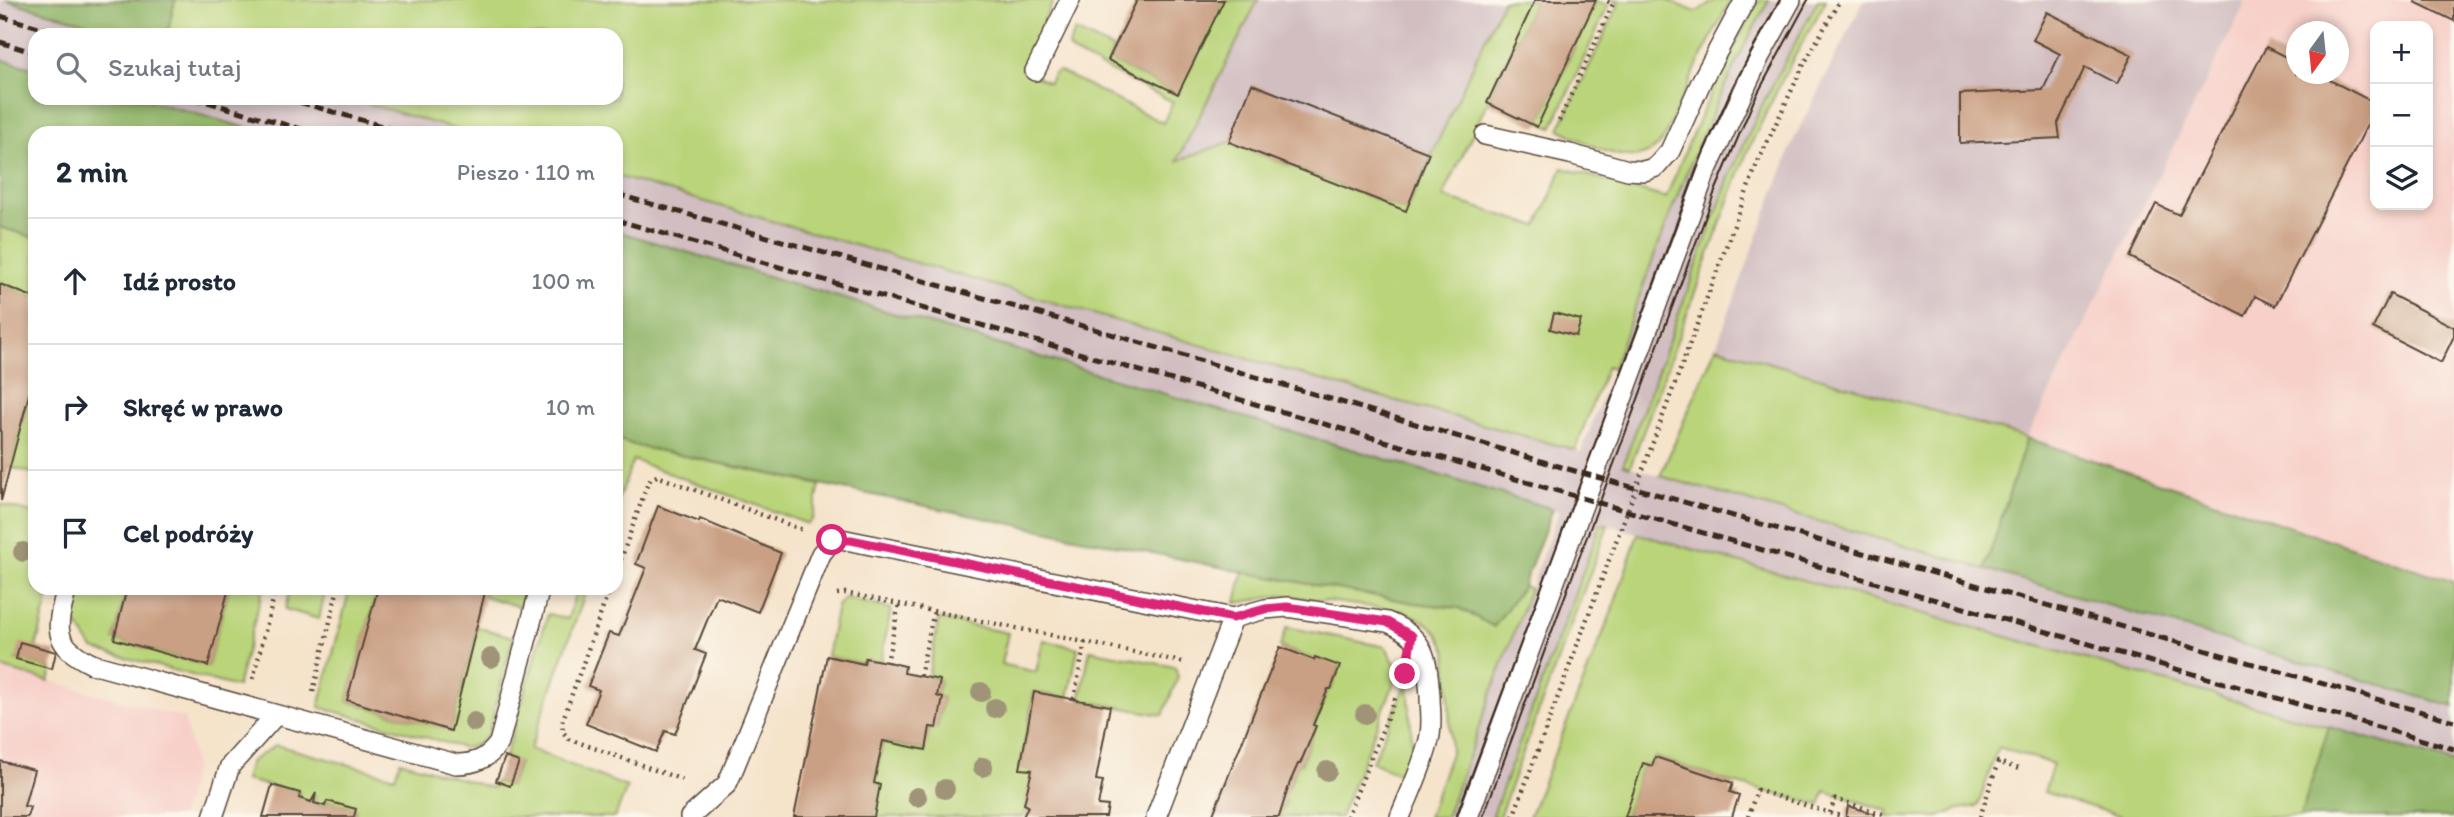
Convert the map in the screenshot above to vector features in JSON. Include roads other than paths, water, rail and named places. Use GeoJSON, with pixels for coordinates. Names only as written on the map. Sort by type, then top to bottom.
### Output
{"type":"FeatureCollection","features":[{"type":"Feature","properties":{"kind":"lane"},"geometry":{"type":"LineString","coordinates":[[1035,71],[1070,0]]}},
{"type":"Feature","properties":{"kind":"lane"},"geometry":{"type":"LineString","coordinates":[[1485,135],[1635,171],[1650,169],[1661,163],[1670,151],[1702,80],[1745,0]]}},
{"type":"Feature","properties":{"kind":"lane"},"geometry":{"type":"LineString","coordinates":[[1468,817],[1705,174],[1759,58],[1791,0]]}},
{"type":"Feature","properties":{"kind":"lane"},"geometry":{"type":"LineString","coordinates":[[690,817],[727,784],[821,554],[832,540],[841,539],[1233,618],[1265,609],[1287,607],[1387,622],[1417,641],[1428,662],[1432,726],[1400,817]]}},
{"type":"Feature","properties":{"kind":"lane"},"geometry":{"type":"LineString","coordinates":[[65,595],[59,630],[63,644],[74,655],[92,664],[456,764],[470,764],[481,760],[499,743],[538,595]]}},
{"type":"Feature","properties":{"kind":"lane"},"geometry":{"type":"LineString","coordinates":[[1156,817],[1233,618]]}},
{"type":"Feature","properties":{"kind":"lane"},"geometry":{"type":"LineString","coordinates":[[214,817],[230,766],[275,716]]}},
{"type":"Feature","properties":{"kind":"tram line"},"geometry":{"type":"LineString","coordinates":[[1456,817],[1704,151],[1733,86],[1780,0]]}},
{"type":"Feature","properties":{"kind":"tram line"},"geometry":{"type":"LineString","coordinates":[[1483,817],[1714,194],[1754,100],[1808,0]]}},
{"type":"Feature","properties":{"kind":"railway"},"geometry":{"type":"LineString","coordinates":[[0,16],[42,28]]}},
{"type":"Feature","properties":{"kind":"railway"},"geometry":{"type":"LineString","coordinates":[[0,42],[28,51]]}},
{"type":"Feature","properties":{"kind":"railway"},"geometry":{"type":"LineString","coordinates":[[217,105],[291,126]]}},
{"type":"Feature","properties":{"kind":"railway"},"geometry":{"type":"LineString","coordinates":[[309,105],[382,126]]}},
{"type":"Feature","properties":{"kind":"railway"},"geometry":{"type":"LineString","coordinates":[[623,196],[2454,721]]}},
{"type":"Feature","properties":{"kind":"railway"},"geometry":{"type":"LineString","coordinates":[[623,222],[2454,749]]}}]}
